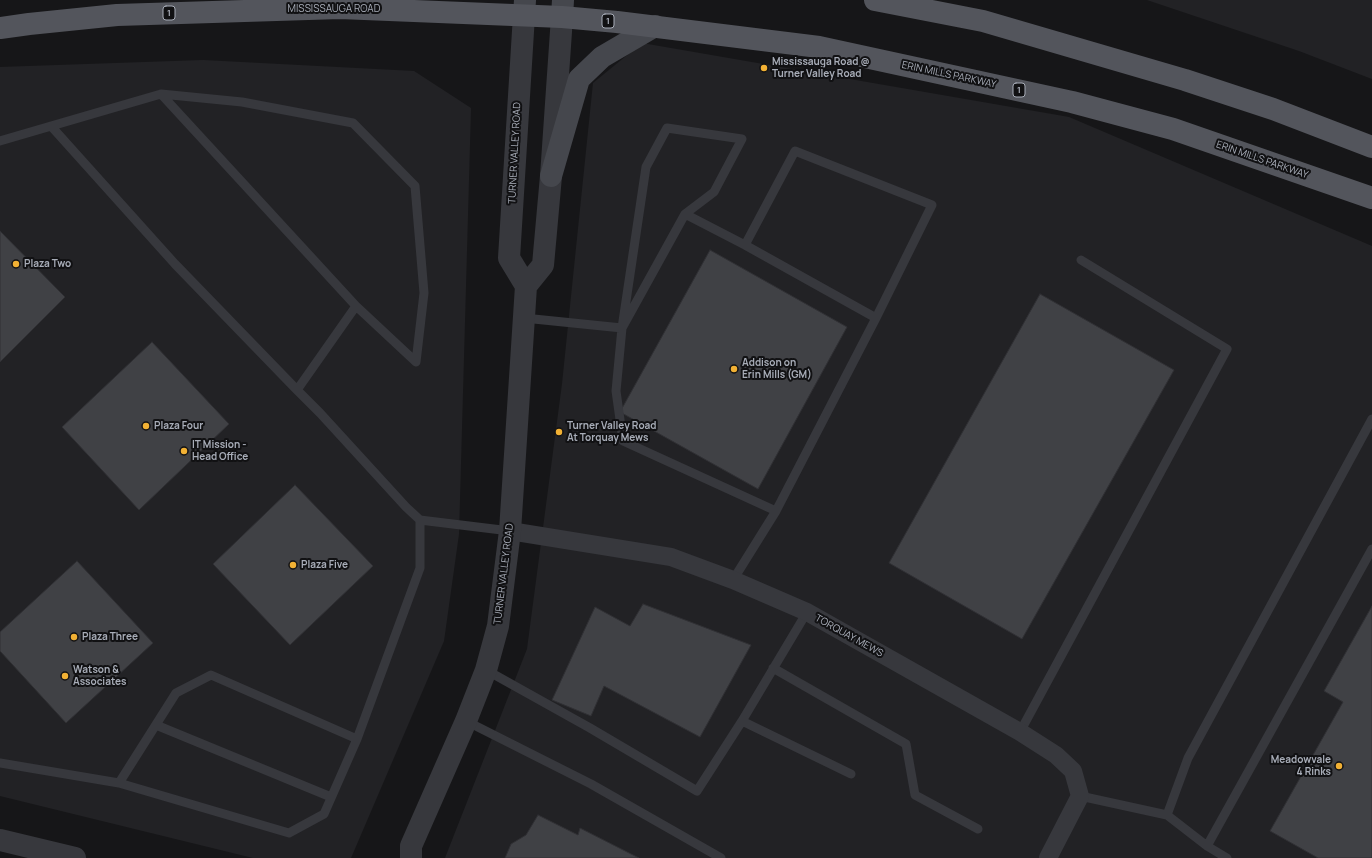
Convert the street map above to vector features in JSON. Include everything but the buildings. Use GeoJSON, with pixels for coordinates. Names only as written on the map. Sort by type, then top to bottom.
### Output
{"type":"FeatureCollection","features":[{"type":"Feature","properties":{"kind":"main road"},"geometry":{"type":"LineString","coordinates":[[875,0],[983,21],[1185,80],[1273,109],[1372,147]]}},
{"type":"Feature","properties":{"kind":"main road","name":"MISSISSAUGA ROAD"},"geometry":{"type":"LineString","coordinates":[[0,28],[117,15],[234,10],[340,8],[562,9]]}},
{"type":"Feature","properties":{"kind":"main road","name":"ERIN MILLS PARKWAY"},"geometry":{"type":"LineString","coordinates":[[562,9],[590,19],[819,47],[1072,102],[1173,129],[1372,198]]}},
{"type":"Feature","properties":{"kind":"main road"},"geometry":{"type":"LineString","coordinates":[[551,176],[579,79],[602,57],[655,26]]}},
{"type":"Feature","properties":{"kind":"street","name":"TURNER VALLEY ROAD"},"geometry":{"type":"LineString","coordinates":[[406,854],[466,721],[486,670],[498,626],[510,531],[526,286],[509,258],[525,8]]}},
{"type":"Feature","properties":{"kind":"street"},"geometry":{"type":"LineString","coordinates":[[526,286],[543,265],[551,176],[562,9]]}},
{"type":"Feature","properties":{"kind":"street","name":"TORQUAY MEWS"},"geometry":{"type":"LineString","coordinates":[[510,531],[671,558],[733,580],[807,612],[1020,732],[1056,755],[1073,771],[1080,796]]}},
{"type":"Feature","properties":{"kind":"street"},"geometry":{"type":"LineString","coordinates":[[1048,858],[1080,796]]}},
{"type":"Feature","properties":{"kind":"street"},"geometry":{"type":"LineString","coordinates":[[0,840],[75,858]]}},
{"type":"Feature","properties":{"kind":"lane"},"geometry":{"type":"LineString","coordinates":[[0,141],[161,94],[242,102],[353,123],[415,186],[424,293],[416,362],[356,306],[161,94]]}},
{"type":"Feature","properties":{"kind":"lane"},"geometry":{"type":"LineString","coordinates":[[51,126],[175,264],[298,390],[363,459],[406,508],[420,520],[510,531]]}},
{"type":"Feature","properties":{"kind":"lane"},"geometry":{"type":"LineString","coordinates":[[622,328],[685,214],[714,192],[742,139],[667,128],[646,167],[622,328],[616,391],[623,441],[776,511]]}},
{"type":"Feature","properties":{"kind":"lane"},"geometry":{"type":"LineString","coordinates":[[733,580],[776,511],[876,318],[932,205],[795,151],[745,245]]}},
{"type":"Feature","properties":{"kind":"lane"},"geometry":{"type":"LineString","coordinates":[[685,214],[745,245],[876,318]]}},
{"type":"Feature","properties":{"kind":"lane"},"geometry":{"type":"LineString","coordinates":[[1020,732],[1226,349],[1081,260]]}},
{"type":"Feature","properties":{"kind":"lane"},"geometry":{"type":"LineString","coordinates":[[298,390],[356,306]]}},
{"type":"Feature","properties":{"kind":"lane"},"geometry":{"type":"LineString","coordinates":[[523,318],[622,328]]}},
{"type":"Feature","properties":{"kind":"lane"},"geometry":{"type":"LineString","coordinates":[[1167,815],[1188,758],[1372,419]]}},
{"type":"Feature","properties":{"kind":"lane"},"geometry":{"type":"LineString","coordinates":[[0,763],[119,783],[289,833],[324,814],[357,739],[420,568],[420,520]]}},
{"type":"Feature","properties":{"kind":"lane"},"geometry":{"type":"LineString","coordinates":[[1207,846],[1372,549]]}},
{"type":"Feature","properties":{"kind":"lane"},"geometry":{"type":"LineString","coordinates":[[486,670],[590,728],[697,791],[742,721],[807,612]]}},
{"type":"Feature","properties":{"kind":"lane"},"geometry":{"type":"LineString","coordinates":[[773,668],[906,744],[915,794],[978,829]]}},
{"type":"Feature","properties":{"kind":"lane"},"geometry":{"type":"LineString","coordinates":[[119,783],[176,693],[212,675],[357,739]]}},
{"type":"Feature","properties":{"kind":"lane"},"geometry":{"type":"LineString","coordinates":[[466,721],[591,784],[721,858]]}},
{"type":"Feature","properties":{"kind":"lane"},"geometry":{"type":"LineString","coordinates":[[742,721],[851,774]]}},
{"type":"Feature","properties":{"kind":"lane"},"geometry":{"type":"LineString","coordinates":[[156,725],[331,797]]}},
{"type":"Feature","properties":{"kind":"lane"},"geometry":{"type":"LineString","coordinates":[[1080,796],[1167,815],[1207,846],[1227,858]]}},
{"type":"Feature","properties":{"kind":"shaded area"},"geometry":{"type":"Polygon","coordinates":[[[1147,0],[1372,0],[1372,79],[1299,51],[1147,0]]]}},
{"type":"Feature","properties":{"kind":"shaded area"},"geometry":{"type":"Polygon","coordinates":[[[642,43],[1069,117],[1372,246],[1372,858],[445,858],[527,649],[562,384],[593,83],[642,43]]]}},
{"type":"Feature","properties":{"kind":"shaded area"},"geometry":{"type":"Polygon","coordinates":[[[203,60],[414,71],[471,108],[459,534],[444,641],[351,858],[253,858],[0,796],[0,67],[203,60]]]}},
{"type":"Feature","properties":{"kind":"place","name":"Mississauga Road @ Turner Valley Road"},"geometry":{"type":"Point","coordinates":[764,68]}},
{"type":"Feature","properties":{"kind":"place","name":"Plaza Two"},"geometry":{"type":"Point","coordinates":[16,264]}},
{"type":"Feature","properties":{"kind":"place","name":"Addison on Erin Mills (GM)"},"geometry":{"type":"Point","coordinates":[734,369]}},
{"type":"Feature","properties":{"kind":"place","name":"Plaza Four"},"geometry":{"type":"Point","coordinates":[146,426]}},
{"type":"Feature","properties":{"kind":"place","name":"Turner Valley Road At Torquay Mews"},"geometry":{"type":"Point","coordinates":[559,432]}},
{"type":"Feature","properties":{"kind":"place","name":"IT Mission - Head Office"},"geometry":{"type":"Point","coordinates":[184,451]}},
{"type":"Feature","properties":{"kind":"place","name":"Plaza Five"},"geometry":{"type":"Point","coordinates":[293,565]}},
{"type":"Feature","properties":{"kind":"place","name":"Plaza Three"},"geometry":{"type":"Point","coordinates":[74,637]}},
{"type":"Feature","properties":{"kind":"place","name":"Watson & Associates"},"geometry":{"type":"Point","coordinates":[65,676]}},
{"type":"Feature","properties":{"kind":"place","name":"Meadowvale 4 Rinks"},"geometry":{"type":"Point","coordinates":[1339,766]}}]}
